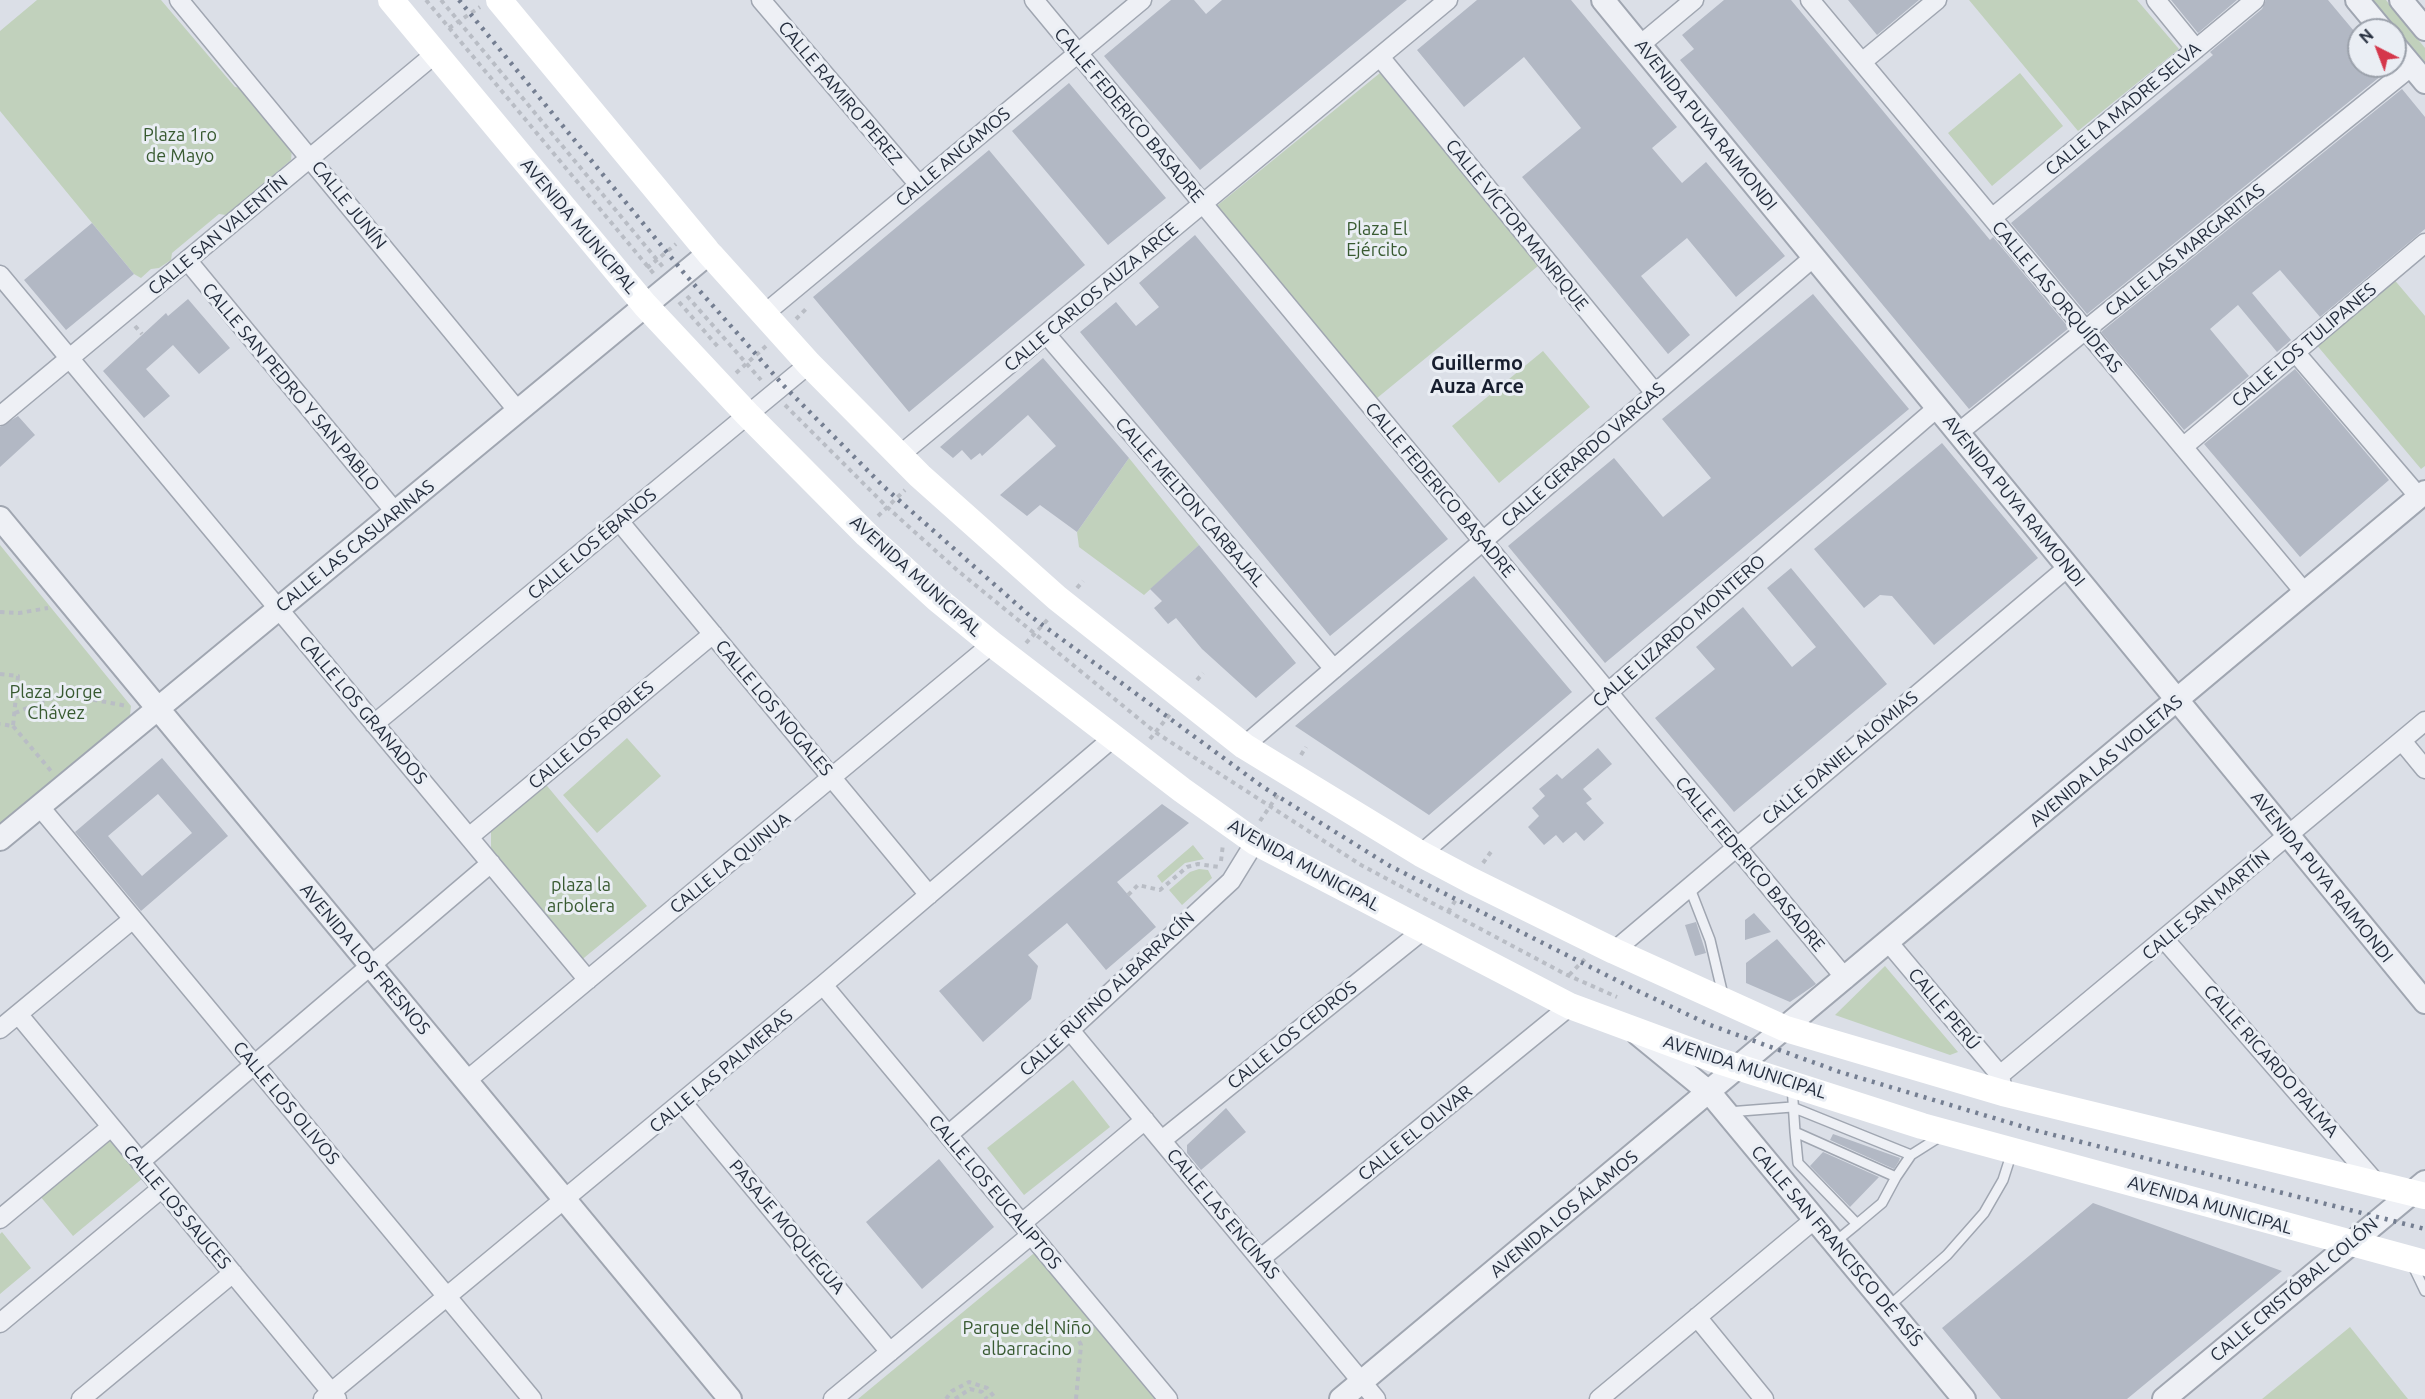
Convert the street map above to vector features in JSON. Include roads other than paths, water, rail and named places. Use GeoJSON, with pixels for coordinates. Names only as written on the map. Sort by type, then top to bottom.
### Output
{"type":"FeatureCollection","features":[{"type":"Feature","properties":{"kind":"main road","name":"AVENIDA MUNICIPAL"},"geometry":{"type":"LineString","coordinates":[[391,0],[645,305],[730,378],[759,399],[872,522],[930,592],[1012,645],[1114,737],[1252,833],[1422,931],[1570,1006],[1740,1067],[1792,1095],[1948,1132],[2418,1261]]}},
{"type":"Feature","properties":{"kind":"main road"},"geometry":{"type":"LineString","coordinates":[[491,2],[772,324],[920,476],[1064,603],[1244,746],[1421,854],[1614,951],[1786,1029],[2376,1183],[2421,1190]]}},
{"type":"Feature","properties":{"kind":"street","name":"CALLE JUNÍN"},"geometry":{"type":"LineString","coordinates":[[179,0],[518,411]]}},
{"type":"Feature","properties":{"kind":"street","name":"CALLE RAMIRO PEREZ"},"geometry":{"type":"LineString","coordinates":[[761,0],[919,186]]}},
{"type":"Feature","properties":{"kind":"street","name":"CALLE FEDERICO BASADRE"},"geometry":{"type":"LineString","coordinates":[[1034,0],[1846,979]]}},
{"type":"Feature","properties":{"kind":"street","name":"CALLE ANGAMOS"},"geometry":{"type":"LineString","coordinates":[[772,324],[919,186],[1142,0]]}},
{"type":"Feature","properties":{"kind":"street","name":"CALLE CARLOS AUZA ARCE"},"geometry":{"type":"LineString","coordinates":[[900,455],[1448,0]]}},
{"type":"Feature","properties":{"kind":"street","name":"AVENIDA PUYA RAIMONDI"},"geometry":{"type":"LineString","coordinates":[[1603,0],[2425,1002]]}},
{"type":"Feature","properties":{"kind":"street"},"geometry":{"type":"LineString","coordinates":[[1640,45],[1694,0]]}},
{"type":"Feature","properties":{"kind":"street","name":"CALLE LAS ORQUÍDEAS"},"geometry":{"type":"LineString","coordinates":[[1810,0],[2304,594]]}},
{"type":"Feature","properties":{"kind":"street"},"geometry":{"type":"LineString","coordinates":[[1862,62],[1936,0]]}},
{"type":"Feature","properties":{"kind":"street"},"geometry":{"type":"LineString","coordinates":[[2156,0],[2196,49]]}},
{"type":"Feature","properties":{"kind":"street","name":"CALLE LA MADRE SELVA"},"geometry":{"type":"LineString","coordinates":[[1992,218],[2255,0]]}},
{"type":"Feature","properties":{"kind":"street"},"geometry":{"type":"LineString","coordinates":[[2357,0],[2372,18]]}},
{"type":"Feature","properties":{"kind":"street"},"geometry":{"type":"LineString","coordinates":[[2401,0],[2425,29]]}},
{"type":"Feature","properties":{"kind":"street","name":"CALLE SAN VALENTÍN"},"geometry":{"type":"LineString","coordinates":[[0,416],[311,158],[431,48]]}},
{"type":"Feature","properties":{"kind":"street","name":"CALLE VÍCTOR MANRIQUE"},"geometry":{"type":"LineString","coordinates":[[1380,57],[1655,393]]}},
{"type":"Feature","properties":{"kind":"street"},"geometry":{"type":"LineString","coordinates":[[2407,61],[2418,74]]}},
{"type":"Feature","properties":{"kind":"street","name":"CALLE LAS MARGARITAS"},"geometry":{"type":"LineString","coordinates":[[1958,433],[2085,330],[2418,74]]}},
{"type":"Feature","properties":{"kind":"street","name":"CALLE LOS TULIPANES"},"geometry":{"type":"LineString","coordinates":[[2182,447],[2425,243]]}},
{"type":"Feature","properties":{"kind":"street","name":"CALLE LAS CASUARINAS"},"geometry":{"type":"LineString","coordinates":[[0,839],[645,305],[666,279],[709,253]]}},
{"type":"Feature","properties":{"kind":"street","name":"CALLE GERARDO VARGAS"},"geometry":{"type":"LineString","coordinates":[[1244,746],[1814,257]]}},
{"type":"Feature","properties":{"kind":"street","name":"CALLE SAN PEDRO Y SAN PABLO"},"geometry":{"type":"LineString","coordinates":[[187,260],[396,513]]}},
{"type":"Feature","properties":{"kind":"street","name":"CALLE LOS GRANADOS"},"geometry":{"type":"LineString","coordinates":[[0,275],[588,980]]}},
{"type":"Feature","properties":{"kind":"street","name":"CALLE MELTON CARBAJAL"},"geometry":{"type":"LineString","coordinates":[[1046,334],[1334,669]]}},
{"type":"Feature","properties":{"kind":"street"},"geometry":{"type":"LineString","coordinates":[[2295,352],[2422,494]]}},
{"type":"Feature","properties":{"kind":"street","name":"CALLE LOS ÉBANOS"},"geometry":{"type":"LineString","coordinates":[[374,724],[619,521],[759,399],[809,364]]}},
{"type":"Feature","properties":{"kind":"street","name":"CALLE LIZARDO MONTERO"},"geometry":{"type":"LineString","coordinates":[[1421,854],[1937,408]]}},
{"type":"Feature","properties":{"kind":"street","name":"AVENIDA LAS VIOLETAS"},"geometry":{"type":"LineString","coordinates":[[1786,1029],[2422,494]]}},
{"type":"Feature","properties":{"kind":"street","name":"AVENIDA LOS FRESNOS"},"geometry":{"type":"LineString","coordinates":[[0,519],[61,609],[158,709],[730,1399]]}},
{"type":"Feature","properties":{"kind":"street","name":"CALLE LOS NOGALES"},"geometry":{"type":"LineString","coordinates":[[619,521],[929,895]]}},
{"type":"Feature","properties":{"kind":"street","name":"CALLE DANIEL ALOMIAS"},"geometry":{"type":"LineString","coordinates":[[1614,951],[1735,846],[2068,567]]}},
{"type":"Feature","properties":{"kind":"street","name":"CALLE LOS ROBLES"},"geometry":{"type":"LineString","coordinates":[[469,837],[713,634]]}},
{"type":"Feature","properties":{"kind":"street","name":"CALLE LA QUINUA"},"geometry":{"type":"LineString","coordinates":[[466,1080],[832,779],[1012,645]]}},
{"type":"Feature","properties":{"kind":"street","name":"CALLE SAN MARTÍN"},"geometry":{"type":"LineString","coordinates":[[2001,1084],[2165,940],[2425,722]]}},
{"type":"Feature","properties":{"kind":"street","name":"CALLE LAS PALMERAS"},"geometry":{"type":"LineString","coordinates":[[330,1397],[823,985],[1114,737]]}},
{"type":"Feature","properties":{"kind":"street"},"geometry":{"type":"LineString","coordinates":[[2402,741],[2425,769]]}},
{"type":"Feature","properties":{"kind":"street","name":"CALLE LOS OLIVOS"},"geometry":{"type":"LineString","coordinates":[[40,807],[532,1399]]}},
{"type":"Feature","properties":{"kind":"street","name":"CALLE RUFINO ALBARRACÍN"},"geometry":{"type":"LineString","coordinates":[[948,1135],[1056,1044],[1069,1029],[1231,880],[1252,833]]}},
{"type":"Feature","properties":{"kind":"street"},"geometry":{"type":"LineString","coordinates":[[140,1162],[491,863]]}},
{"type":"Feature","properties":{"kind":"street"},"geometry":{"type":"LineString","coordinates":[[0,1029],[133,919]]}},
{"type":"Feature","properties":{"kind":"street","name":"CALLE LOS CEDROS"},"geometry":{"type":"LineString","coordinates":[[1162,1140],[1422,931]]}},
{"type":"Feature","properties":{"kind":"street","name":"CALLE RICARDO PALMA"},"geometry":{"type":"LineString","coordinates":[[2165,940],[2376,1183]]}},
{"type":"Feature","properties":{"kind":"street","name":"CALLE PERÚ"},"geometry":{"type":"LineString","coordinates":[[1889,943],[2001,1084]]}},
{"type":"Feature","properties":{"kind":"street","name":"CALLE LOS EUCALIPTOS"},"geometry":{"type":"LineString","coordinates":[[823,985],[1168,1399]]}},
{"type":"Feature","properties":{"kind":"street","name":"CALLE EL OLIVAR"},"geometry":{"type":"LineString","coordinates":[[1260,1259],[1570,1006]]}},
{"type":"Feature","properties":{"kind":"street","name":"CALLE LOS SAUCES"},"geometry":{"type":"LineString","coordinates":[[18,1014],[233,1273],[330,1397]]}},
{"type":"Feature","properties":{"kind":"street","name":"CALLE LAS ENCINAS"},"geometry":{"type":"LineString","coordinates":[[1069,1029],[1376,1399]]}},
{"type":"Feature","properties":{"kind":"street","name":"CALLE SAN FRANCISCO DE ASÍS"},"geometry":{"type":"LineString","coordinates":[[1632,1029],[1710,1093],[1964,1399]]}},
{"type":"Feature","properties":{"kind":"street","name":"AVENIDA LOS ÁLAMOS"},"geometry":{"type":"LineString","coordinates":[[1341,1399],[1786,1029]]}},
{"type":"Feature","properties":{"kind":"street","name":"PASAJE MOQUEGUA"},"geometry":{"type":"LineString","coordinates":[[683,1102],[890,1352]]}},
{"type":"Feature","properties":{"kind":"street"},"geometry":{"type":"LineString","coordinates":[[834,1399],[890,1352],[1145,1120]]}},
{"type":"Feature","properties":{"kind":"street"},"geometry":{"type":"LineString","coordinates":[[0,1219],[111,1127]]}},
{"type":"Feature","properties":{"kind":"street"},"geometry":{"type":"LineString","coordinates":[[0,1323],[162,1188]]}},
{"type":"Feature","properties":{"kind":"street","name":"CALLE CRISTÓBAL COLÓN"},"geometry":{"type":"LineString","coordinates":[[2164,1399],[2350,1244],[2421,1190]]}},
{"type":"Feature","properties":{"kind":"street"},"geometry":{"type":"LineString","coordinates":[[1599,1399],[1815,1219]]}},
{"type":"Feature","properties":{"kind":"street"},"geometry":{"type":"LineString","coordinates":[[81,1399],[233,1273]]}},
{"type":"Feature","properties":{"kind":"street"},"geometry":{"type":"LineString","coordinates":[[1697,1317],[1764,1399]]}},
{"type":"Feature","properties":{"kind":"lane"},"geometry":{"type":"LineString","coordinates":[[1689,886],[1710,940],[1724,1001]]}},
{"type":"Feature","properties":{"kind":"lane"},"geometry":{"type":"LineString","coordinates":[[1726,1112],[1792,1095],[1911,1155]]}},
{"type":"Feature","properties":{"kind":"lane"},"geometry":{"type":"LineString","coordinates":[[1792,1095],[1798,1163],[1857,1224]]}},
{"type":"Feature","properties":{"kind":"lane"},"geometry":{"type":"LineString","coordinates":[[1795,1132],[1896,1178]]}},
{"type":"Feature","properties":{"kind":"lane"},"geometry":{"type":"LineString","coordinates":[[1834,1242],[1882,1203],[1911,1155],[1948,1132]]}},
{"type":"Feature","properties":{"kind":"lane"},"geometry":{"type":"LineString","coordinates":[[1888,1307],[1947,1255],[1984,1213],[2003,1180],[2013,1150]]}},
{"type":"Feature","properties":{"kind":"lane"},"geometry":{"type":"LineString","coordinates":[[2418,1261],[2425,1291]]}},
{"type":"Feature","properties":{"kind":"railway"},"geometry":{"type":"LineString","coordinates":[[459,0],[684,273],[783,385],[884,487],[1029,615],[1263,787],[1390,866],[1710,1025],[1840,1072],[2034,1130],[2425,1229]]}},
{"type":"Feature","properties":{"kind":"district","name":"Guillermo Auza Arce"},"geometry":{"type":"Point","coordinates":[1477,374]}},
{"type":"Feature","properties":{"kind":"park label","name":"Plaza 1ro de Mayo"},"geometry":{"type":"Point","coordinates":[180,145]}},
{"type":"Feature","properties":{"kind":"park label","name":"Plaza El Ejército"},"geometry":{"type":"Point","coordinates":[1377,239]}},
{"type":"Feature","properties":{"kind":"park label","name":"Plaza Jorge Chávez"},"geometry":{"type":"Point","coordinates":[56,702]}},
{"type":"Feature","properties":{"kind":"park label","name":"plaza la arbolera"},"geometry":{"type":"Point","coordinates":[581,895]}},
{"type":"Feature","properties":{"kind":"park label","name":"Parque del Niño albarracino"},"geometry":{"type":"Point","coordinates":[1027,1338]}}]}
